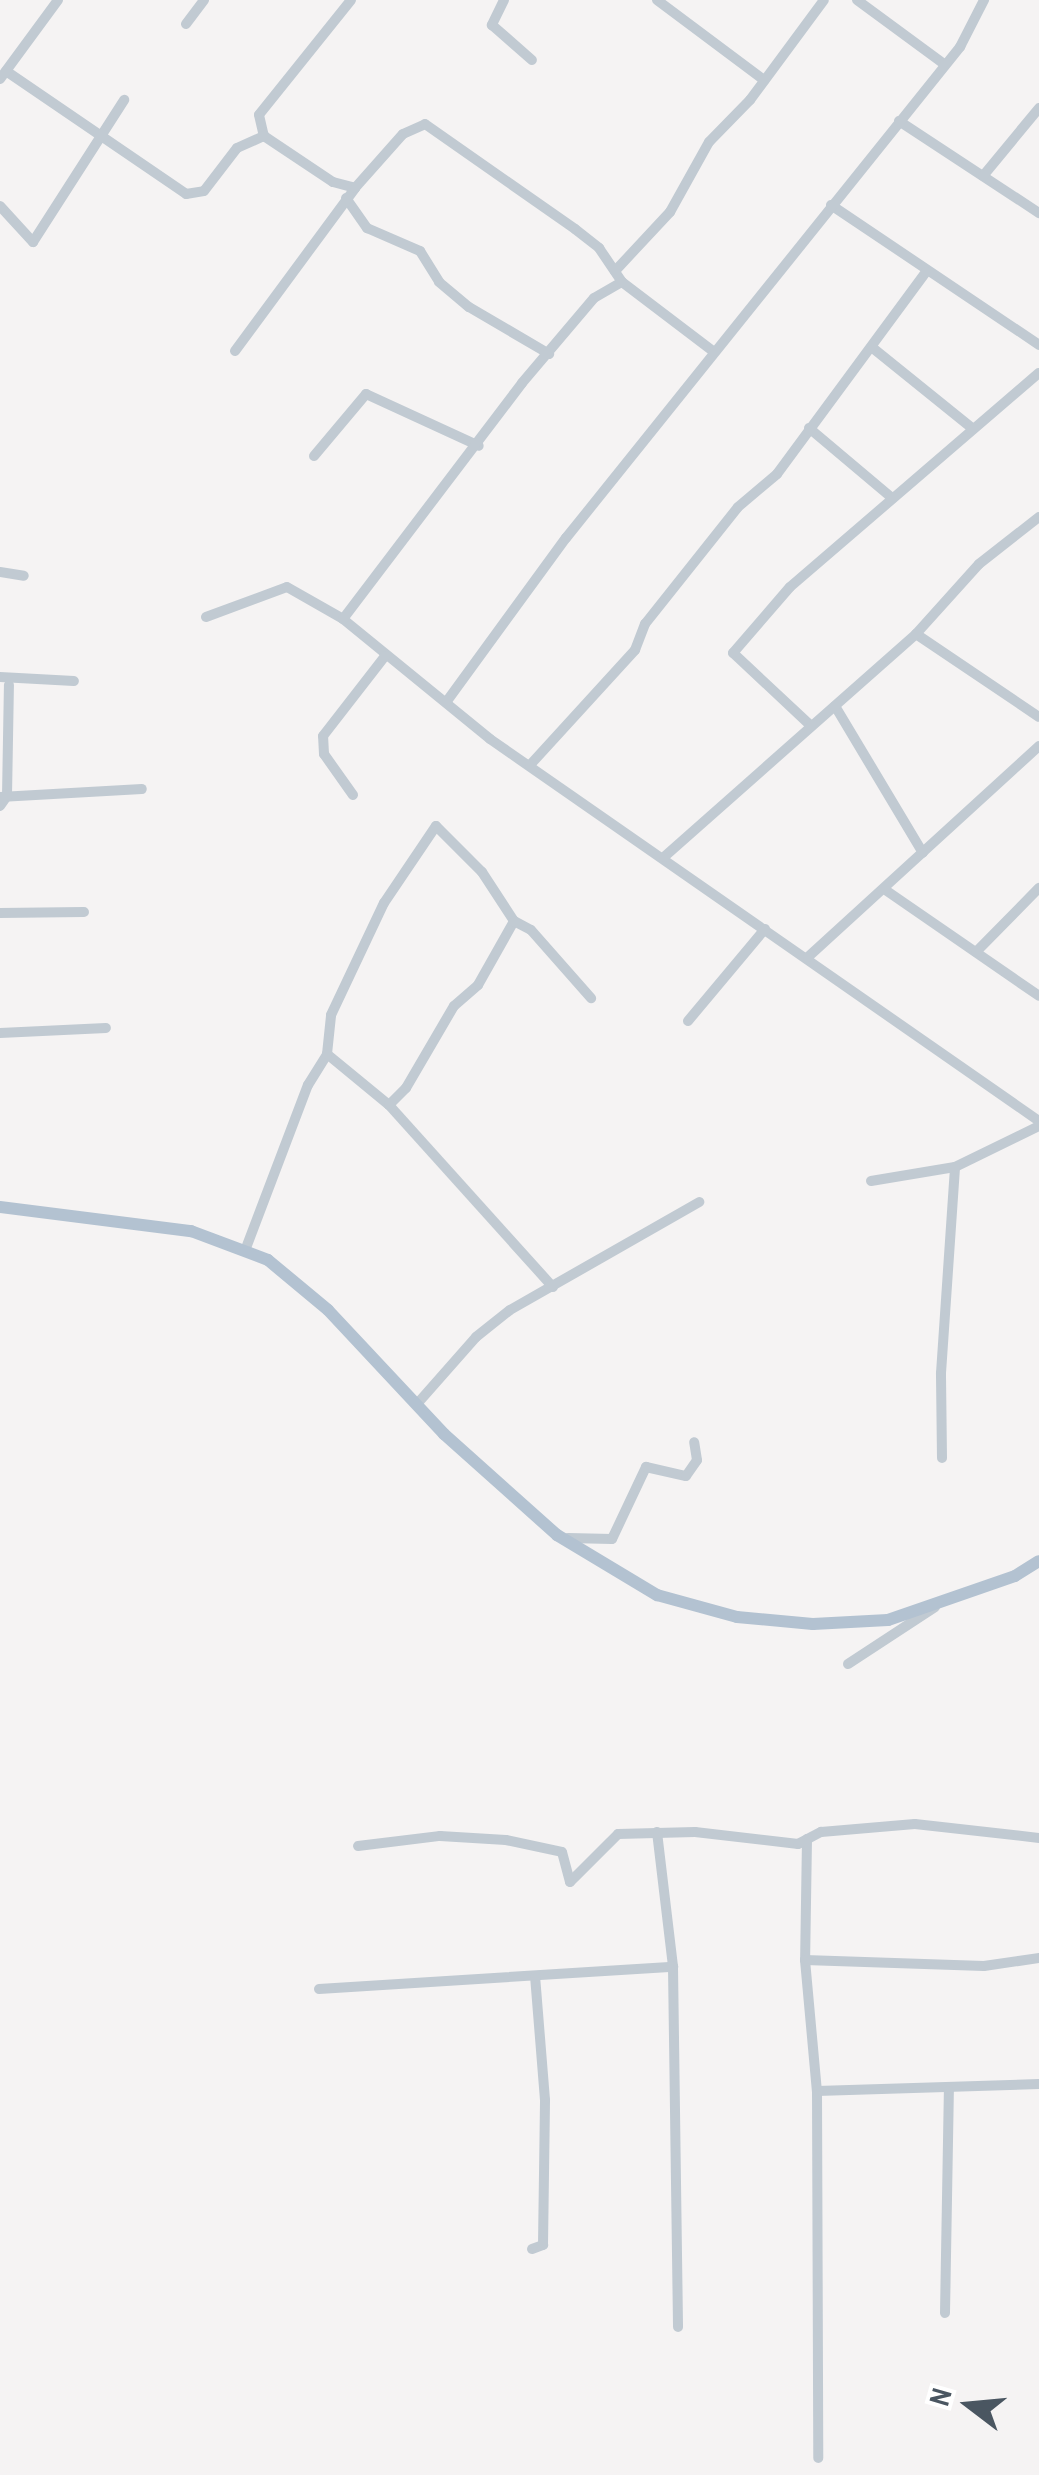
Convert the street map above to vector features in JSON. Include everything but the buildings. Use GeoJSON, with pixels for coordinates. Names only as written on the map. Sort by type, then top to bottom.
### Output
{"type":"FeatureCollection","features":[{"type":"Feature","properties":{"kind":"main road"},"geometry":{"type":"LineString","coordinates":[[0,1207],[159,1225],[246,1248],[328,1310],[417,1404],[557,1535],[657,1595],[737,1617],[813,1624],[888,1620],[935,1607],[1039,1560]]}},
{"type":"Feature","properties":{"kind":"street"},"geometry":{"type":"LineString","coordinates":[[58,0],[3,75],[193,195],[204,191],[237,148],[264,136]]}},
{"type":"Feature","properties":{"kind":"street"},"geometry":{"type":"LineString","coordinates":[[186,24],[204,0]]}},
{"type":"Feature","properties":{"kind":"street"},"geometry":{"type":"LineString","coordinates":[[264,136],[262,109],[350,0]]}},
{"type":"Feature","properties":{"kind":"street"},"geometry":{"type":"LineString","coordinates":[[504,0],[492,25],[532,60]]}},
{"type":"Feature","properties":{"kind":"street"},"geometry":{"type":"LineString","coordinates":[[657,0],[764,80]]}},
{"type":"Feature","properties":{"kind":"street"},"geometry":{"type":"LineString","coordinates":[[615,271],[670,212],[708,142],[764,80],[824,0]]}},
{"type":"Feature","properties":{"kind":"street"},"geometry":{"type":"LineString","coordinates":[[857,0],[944,64]]}},
{"type":"Feature","properties":{"kind":"street"},"geometry":{"type":"LineString","coordinates":[[447,702],[713,351],[944,64],[984,0]]}},
{"type":"Feature","properties":{"kind":"street"},"geometry":{"type":"LineString","coordinates":[[0,206],[33,242],[124,100]]}},
{"type":"Feature","properties":{"kind":"street"},"geometry":{"type":"LineString","coordinates":[[982,176],[1039,108]]}},
{"type":"Feature","properties":{"kind":"street"},"geometry":{"type":"LineString","coordinates":[[899,121],[1039,213]]}},
{"type":"Feature","properties":{"kind":"street"},"geometry":{"type":"LineString","coordinates":[[235,351],[355,188],[411,126],[430,125],[576,229],[622,282],[713,351]]}},
{"type":"Feature","properties":{"kind":"street"},"geometry":{"type":"LineString","coordinates":[[264,136],[333,182],[355,188]]}},
{"type":"Feature","properties":{"kind":"street"},"geometry":{"type":"LineString","coordinates":[[343,196],[368,228],[420,251],[439,282],[469,307],[549,354]]}},
{"type":"Feature","properties":{"kind":"street"},"geometry":{"type":"LineString","coordinates":[[831,204],[1039,345]]}},
{"type":"Feature","properties":{"kind":"street"},"geometry":{"type":"LineString","coordinates":[[530,765],[635,650],[645,624],[738,507],[777,474],[874,349],[926,272]]}},
{"type":"Feature","properties":{"kind":"street"},"geometry":{"type":"LineString","coordinates":[[343,619],[594,298],[622,282]]}},
{"type":"Feature","properties":{"kind":"street"},"geometry":{"type":"LineString","coordinates":[[874,349],[973,429]]}},
{"type":"Feature","properties":{"kind":"street"},"geometry":{"type":"LineString","coordinates":[[809,724],[734,653],[790,587],[1039,372]]}},
{"type":"Feature","properties":{"kind":"street"},"geometry":{"type":"LineString","coordinates":[[314,456],[366,394],[480,446]]}},
{"type":"Feature","properties":{"kind":"street"},"geometry":{"type":"LineString","coordinates":[[809,428],[892,498]]}},
{"type":"Feature","properties":{"kind":"street"},"geometry":{"type":"LineString","coordinates":[[664,857],[809,724],[916,634],[979,564],[1039,518]]}},
{"type":"Feature","properties":{"kind":"street"},"geometry":{"type":"LineString","coordinates":[[0,572],[24,576]]}},
{"type":"Feature","properties":{"kind":"street"},"geometry":{"type":"LineString","coordinates":[[206,617],[287,587],[343,619],[530,765],[1039,1123],[955,1167],[871,1181]]}},
{"type":"Feature","properties":{"kind":"street"},"geometry":{"type":"LineString","coordinates":[[916,634],[1039,716]]}},
{"type":"Feature","properties":{"kind":"street"},"geometry":{"type":"LineString","coordinates":[[352,795],[324,754],[323,736],[386,656]]}},
{"type":"Feature","properties":{"kind":"street"},"geometry":{"type":"LineString","coordinates":[[74,680],[4,681],[2,800],[142,790]]}},
{"type":"Feature","properties":{"kind":"street"},"geometry":{"type":"LineString","coordinates":[[835,706],[923,853]]}},
{"type":"Feature","properties":{"kind":"street"},"geometry":{"type":"LineString","coordinates":[[808,958],[1039,746]]}},
{"type":"Feature","properties":{"kind":"street"},"geometry":{"type":"LineString","coordinates":[[246,1248],[308,1085],[328,1054],[332,1015],[384,903],[436,826],[482,872],[514,920],[532,930],[591,998]]}},
{"type":"Feature","properties":{"kind":"street"},"geometry":{"type":"LineString","coordinates":[[884,888],[1039,996]]}},
{"type":"Feature","properties":{"kind":"street"},"geometry":{"type":"LineString","coordinates":[[976,952],[1039,888]]}},
{"type":"Feature","properties":{"kind":"street"},"geometry":{"type":"LineString","coordinates":[[0,912],[84,912]]}},
{"type":"Feature","properties":{"kind":"street"},"geometry":{"type":"LineString","coordinates":[[389,1105],[406,1088],[454,1006],[478,984],[514,920]]}},
{"type":"Feature","properties":{"kind":"street"},"geometry":{"type":"LineString","coordinates":[[688,1022],[764,928]]}},
{"type":"Feature","properties":{"kind":"street"},"geometry":{"type":"LineString","coordinates":[[0,1034],[106,1028]]}},
{"type":"Feature","properties":{"kind":"street"},"geometry":{"type":"LineString","coordinates":[[328,1054],[389,1105],[553,1286]]}},
{"type":"Feature","properties":{"kind":"street"},"geometry":{"type":"LineString","coordinates":[[942,1458],[955,1167]]}},
{"type":"Feature","properties":{"kind":"street"},"geometry":{"type":"LineString","coordinates":[[417,1404],[476,1337],[553,1286],[699,1202]]}},
{"type":"Feature","properties":{"kind":"street"},"geometry":{"type":"LineString","coordinates":[[557,1535],[592,1543],[612,1540],[646,1467],[686,1476],[697,1460],[694,1442]]}},
{"type":"Feature","properties":{"kind":"street"},"geometry":{"type":"LineString","coordinates":[[848,1664],[935,1607]]}},
{"type":"Feature","properties":{"kind":"street"},"geometry":{"type":"LineString","coordinates":[[358,1846],[440,1836],[506,1840],[562,1852],[570,1882],[618,1834],[657,1832],[798,1844],[807,1839],[915,1824],[1039,1838]]}},
{"type":"Feature","properties":{"kind":"street"},"geometry":{"type":"LineString","coordinates":[[657,1832],[673,1967],[678,2327]]}},
{"type":"Feature","properties":{"kind":"street"},"geometry":{"type":"LineString","coordinates":[[807,1839],[805,1960],[817,2091],[818,2458]]}},
{"type":"Feature","properties":{"kind":"street"},"geometry":{"type":"LineString","coordinates":[[805,1960],[984,1966],[1039,1958]]}},
{"type":"Feature","properties":{"kind":"street"},"geometry":{"type":"LineString","coordinates":[[318,1989],[673,1967]]}},
{"type":"Feature","properties":{"kind":"street"},"geometry":{"type":"LineString","coordinates":[[532,2249],[543,2245],[546,2100],[535,1976]]}},
{"type":"Feature","properties":{"kind":"street"},"geometry":{"type":"LineString","coordinates":[[817,2091],[949,2091],[1039,2084]]}},
{"type":"Feature","properties":{"kind":"street"},"geometry":{"type":"LineString","coordinates":[[945,2313],[949,2091]]}}]}
